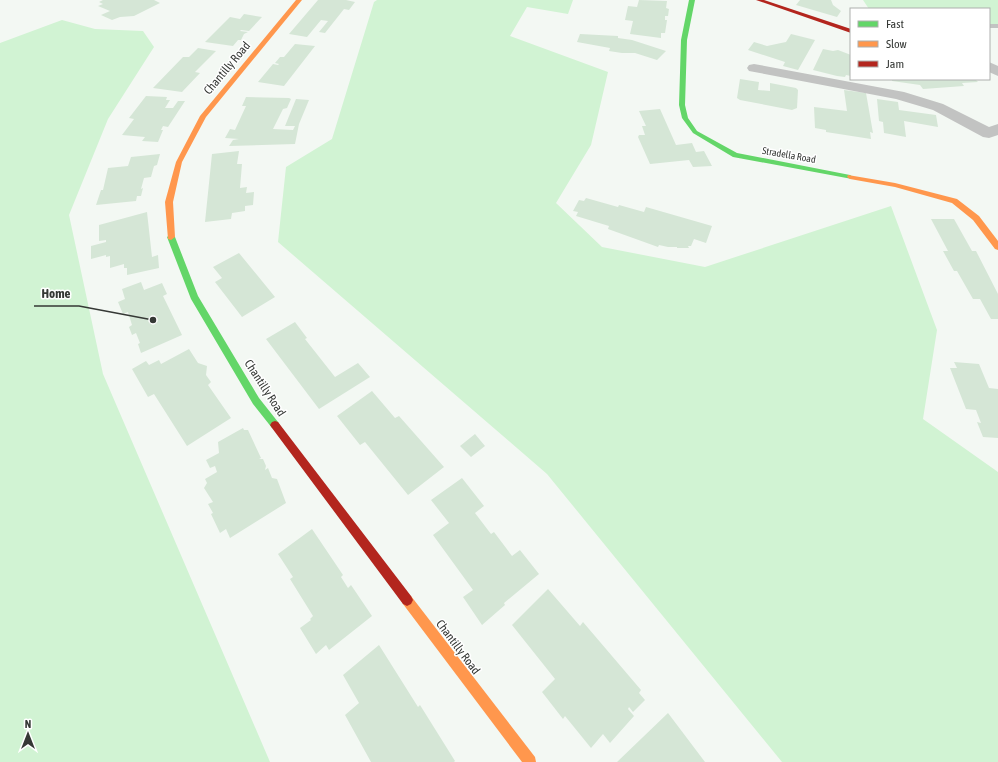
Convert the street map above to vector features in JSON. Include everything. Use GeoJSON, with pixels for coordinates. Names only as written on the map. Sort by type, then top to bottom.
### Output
{"type":"FeatureCollection","features":[{"type":"Feature","properties":{"kind":"street","name":"Chantilly Road"},"geometry":{"type":"LineString","coordinates":[[300,0],[203,116],[179,162],[169,202],[171,236],[194,297],[256,401],[530,762]]}},
{"type":"Feature","properties":{"kind":"street","name":"Stradella Road"},"geometry":{"type":"LineString","coordinates":[[692,0],[684,40],[682,105],[685,118],[696,132],[735,155],[765,162],[895,185],[954,201],[976,218],[998,247]]}},
{"type":"Feature","properties":{"kind":"street"},"geometry":{"type":"LineString","coordinates":[[759,0],[818,22],[850,31]]}},
{"type":"Feature","properties":{"kind":"street"},"geometry":{"type":"LineString","coordinates":[[754,68],[899,95],[938,107],[994,131]]}},
{"type":"Feature","properties":{"kind":"green space"},"geometry":{"type":"Polygon","coordinates":[[[377,0],[573,0],[568,14],[527,7],[510,36],[608,72],[591,145],[556,203],[602,247],[705,267],[891,206],[937,330],[923,419],[998,472],[998,762],[782,762],[547,474],[278,242],[286,167],[332,139],[374,2],[377,0]]]}},
{"type":"Feature","properties":{"kind":"green space"},"geometry":{"type":"Polygon","coordinates":[[[863,0],[998,0],[998,26],[990,26],[990,8],[868,8],[863,0]]]}},
{"type":"Feature","properties":{"kind":"green space"},"geometry":{"type":"Polygon","coordinates":[[[62,20],[95,29],[143,31],[154,47],[108,119],[69,215],[103,374],[270,762],[0,762],[0,43],[62,20]]]}},
{"type":"Feature","properties":{"kind":"building"},"geometry":{"type":"Polygon","coordinates":[[[103,0],[154,0],[160,3],[134,16],[120,17],[112,20],[101,15],[110,11],[98,6],[103,4],[99,2],[103,0]]]}},
{"type":"Feature","properties":{"kind":"building"},"geometry":{"type":"Polygon","coordinates":[[[318,0],[346,0],[355,2],[349,10],[344,9],[325,33],[319,32],[328,21],[321,20],[307,37],[289,34],[318,0]]]}},
{"type":"Feature","properties":{"kind":"building"},"geometry":{"type":"Polygon","coordinates":[[[639,0],[667,1],[666,8],[669,9],[668,16],[665,16],[665,20],[667,20],[665,33],[661,33],[661,38],[630,34],[633,21],[625,20],[628,6],[637,7],[639,0]]]}},
{"type":"Feature","properties":{"kind":"building"},"geometry":{"type":"Polygon","coordinates":[[[800,0],[831,0],[833,5],[841,11],[837,17],[796,5],[800,0]]]}},
{"type":"Feature","properties":{"kind":"building"},"geometry":{"type":"Polygon","coordinates":[[[244,14],[262,17],[249,31],[240,31],[248,32],[244,34],[241,40],[238,40],[233,46],[205,42],[230,17],[240,19],[244,14]]]}},
{"type":"Feature","properties":{"kind":"building"},"geometry":{"type":"Polygon","coordinates":[[[580,34],[618,36],[618,38],[632,40],[666,51],[657,60],[635,53],[609,51],[610,48],[577,42],[580,34]]]}},
{"type":"Feature","properties":{"kind":"building"},"geometry":{"type":"Polygon","coordinates":[[[791,34],[815,40],[798,70],[783,66],[785,62],[748,50],[754,42],[767,46],[786,42],[791,34]]]}},
{"type":"Feature","properties":{"kind":"building"},"geometry":{"type":"Polygon","coordinates":[[[295,44],[315,46],[284,86],[258,82],[273,64],[279,64],[275,63],[280,57],[284,57],[295,44]]]}},
{"type":"Feature","properties":{"kind":"building"},"geometry":{"type":"Polygon","coordinates":[[[198,48],[216,51],[195,72],[200,73],[182,92],[153,88],[183,57],[189,57],[198,48]]]}},
{"type":"Feature","properties":{"kind":"building"},"geometry":{"type":"Polygon","coordinates":[[[823,49],[833,51],[838,50],[850,55],[850,76],[837,76],[813,70],[823,49]]]}},
{"type":"Feature","properties":{"kind":"building"},"geometry":{"type":"Polygon","coordinates":[[[740,79],[759,82],[758,90],[770,91],[770,83],[796,88],[798,90],[797,108],[792,110],[740,100],[737,98],[740,79]]]}},
{"type":"Feature","properties":{"kind":"building"},"geometry":{"type":"Polygon","coordinates":[[[976,80],[978,82],[962,83],[964,86],[923,89],[920,85],[892,81],[976,80]]]}},
{"type":"Feature","properties":{"kind":"building"},"geometry":{"type":"Polygon","coordinates":[[[844,90],[866,93],[873,133],[870,132],[871,139],[826,132],[826,130],[815,128],[814,107],[847,111],[844,90]]]}},
{"type":"Feature","properties":{"kind":"building"},"geometry":{"type":"Polygon","coordinates":[[[146,96],[167,97],[166,100],[170,100],[165,108],[173,108],[178,101],[185,101],[168,127],[163,126],[158,142],[142,141],[145,137],[122,135],[134,119],[129,118],[146,96]]]}},
{"type":"Feature","properties":{"kind":"building"},"geometry":{"type":"Polygon","coordinates":[[[246,97],[291,99],[287,108],[283,109],[273,129],[293,130],[295,126],[285,126],[296,99],[309,100],[299,124],[295,144],[229,146],[233,140],[239,139],[225,138],[230,129],[235,130],[246,106],[242,106],[246,97]]]}},
{"type":"Feature","properties":{"kind":"building"},"geometry":{"type":"Polygon","coordinates":[[[877,99],[898,102],[899,110],[936,115],[938,127],[904,121],[906,137],[884,133],[883,122],[879,121],[877,99]]]}},
{"type":"Feature","properties":{"kind":"building"},"geometry":{"type":"Polygon","coordinates":[[[660,109],[676,145],[692,143],[696,152],[704,151],[712,166],[693,167],[689,160],[650,164],[638,137],[639,135],[645,135],[642,126],[646,126],[639,111],[660,109]]]}},
{"type":"Feature","properties":{"kind":"building"},"geometry":{"type":"Polygon","coordinates":[[[239,151],[237,164],[242,164],[240,188],[247,187],[246,193],[254,192],[253,205],[245,206],[245,211],[232,213],[231,219],[205,222],[212,154],[239,151]]]}},
{"type":"Feature","properties":{"kind":"building"},"geometry":{"type":"Polygon","coordinates":[[[160,154],[157,165],[154,166],[151,177],[144,178],[141,196],[137,196],[136,201],[96,205],[101,190],[103,190],[108,168],[128,166],[131,157],[160,154]]]}},
{"type":"Feature","properties":{"kind":"building"},"geometry":{"type":"Polygon","coordinates":[[[586,198],[618,207],[619,205],[644,212],[646,207],[712,226],[706,243],[694,239],[691,246],[688,246],[689,248],[659,245],[658,247],[608,229],[609,226],[576,216],[578,212],[573,211],[579,200],[584,201],[586,198]]]}},
{"type":"Feature","properties":{"kind":"building"},"geometry":{"type":"Polygon","coordinates":[[[147,212],[152,257],[158,255],[159,268],[127,275],[127,268],[124,268],[124,264],[110,268],[110,256],[106,257],[106,255],[91,259],[91,246],[106,242],[106,240],[99,241],[99,225],[147,212]]]}},
{"type":"Feature","properties":{"kind":"building"},"geometry":{"type":"Polygon","coordinates":[[[931,219],[954,219],[972,251],[976,251],[998,294],[998,319],[991,319],[980,299],[973,299],[957,271],[954,271],[943,251],[948,251],[931,219]]]}},
{"type":"Feature","properties":{"kind":"building"},"geometry":{"type":"Polygon","coordinates":[[[239,253],[275,297],[242,317],[215,282],[222,278],[213,267],[239,253]]]}},
{"type":"Feature","properties":{"kind":"building"},"geometry":{"type":"Polygon","coordinates":[[[141,282],[144,290],[162,283],[167,294],[163,296],[182,335],[141,353],[138,344],[140,343],[136,333],[132,335],[129,327],[132,325],[128,312],[123,314],[118,302],[125,299],[122,289],[141,282]]]}},
{"type":"Feature","properties":{"kind":"building"},"geometry":{"type":"Polygon","coordinates":[[[295,322],[307,338],[305,339],[335,377],[358,363],[370,377],[319,409],[266,339],[295,322]]]}},
{"type":"Feature","properties":{"kind":"building"},"geometry":{"type":"Polygon","coordinates":[[[189,349],[198,363],[207,366],[206,375],[211,382],[208,385],[231,418],[187,446],[154,394],[148,397],[132,369],[146,361],[149,365],[159,360],[161,364],[189,349]]]}},
{"type":"Feature","properties":{"kind":"building"},"geometry":{"type":"Polygon","coordinates":[[[954,362],[979,364],[989,388],[998,389],[998,438],[983,437],[977,422],[981,423],[976,410],[966,409],[950,368],[957,368],[954,362]]]}},
{"type":"Feature","properties":{"kind":"building"},"geometry":{"type":"Polygon","coordinates":[[[372,391],[395,418],[399,416],[444,467],[408,495],[365,442],[360,445],[337,416],[372,391]]]}},
{"type":"Feature","properties":{"kind":"building"},"geometry":{"type":"Polygon","coordinates":[[[243,428],[244,430],[248,430],[261,458],[259,459],[263,459],[266,466],[265,470],[268,468],[272,478],[277,479],[286,503],[230,538],[226,529],[220,533],[211,514],[213,513],[208,504],[213,502],[204,488],[207,483],[205,479],[217,472],[215,466],[210,468],[206,460],[219,453],[218,442],[243,428]]]}},
{"type":"Feature","properties":{"kind":"building"},"geometry":{"type":"Polygon","coordinates":[[[475,434],[485,446],[471,457],[460,446],[475,434]]]}},
{"type":"Feature","properties":{"kind":"building"},"geometry":{"type":"Polygon","coordinates":[[[462,478],[484,506],[475,513],[491,534],[494,532],[512,556],[520,550],[539,574],[504,603],[505,605],[482,625],[463,597],[473,590],[433,535],[449,523],[431,500],[462,478]]]}},
{"type":"Feature","properties":{"kind":"building"},"geometry":{"type":"Polygon","coordinates":[[[312,529],[343,575],[341,577],[348,588],[351,585],[372,616],[329,650],[326,645],[316,654],[300,628],[311,620],[310,619],[313,616],[290,579],[293,577],[278,554],[312,529]]]}},
{"type":"Feature","properties":{"kind":"building"},"geometry":{"type":"Polygon","coordinates":[[[548,589],[580,626],[583,622],[641,690],[639,693],[645,700],[633,712],[629,707],[628,709],[634,716],[610,743],[603,734],[591,748],[565,716],[563,719],[542,692],[555,679],[512,625],[548,589]]]}},
{"type":"Feature","properties":{"kind":"building"},"geometry":{"type":"Polygon","coordinates":[[[379,645],[418,707],[420,705],[455,761],[454,762],[371,762],[345,715],[359,703],[343,675],[379,645]]]}},
{"type":"Feature","properties":{"kind":"building"},"geometry":{"type":"Polygon","coordinates":[[[668,713],[705,762],[617,762],[668,713]]]}},
{"type":"Feature","properties":{"kind":"traffic: fast"},"geometry":{"type":"LineString","coordinates":[[692,0],[684,40],[682,105],[685,118],[695,132],[735,155],[850,177]]}},
{"type":"Feature","properties":{"kind":"traffic: fast"},"geometry":{"type":"LineString","coordinates":[[171,237],[194,297],[256,401],[275,425]]}},
{"type":"Feature","properties":{"kind":"traffic: slow"},"geometry":{"type":"LineString","coordinates":[[171,237],[169,202],[179,162],[203,116],[299,0]]}},
{"type":"Feature","properties":{"kind":"traffic: slow"},"geometry":{"type":"LineString","coordinates":[[850,177],[895,185],[954,201],[976,218],[998,247]]}},
{"type":"Feature","properties":{"kind":"traffic: slow"},"geometry":{"type":"LineString","coordinates":[[407,600],[530,762]]}},
{"type":"Feature","properties":{"kind":"traffic: jam"},"geometry":{"type":"LineString","coordinates":[[759,0],[850,31]]}},
{"type":"Feature","properties":{"kind":"traffic: jam"},"geometry":{"type":"LineString","coordinates":[[275,425],[407,600]]}},
{"type":"Feature","properties":{"kind":"place","name":"Home"},"geometry":{"type":"Point","coordinates":[153,320]}}]}
